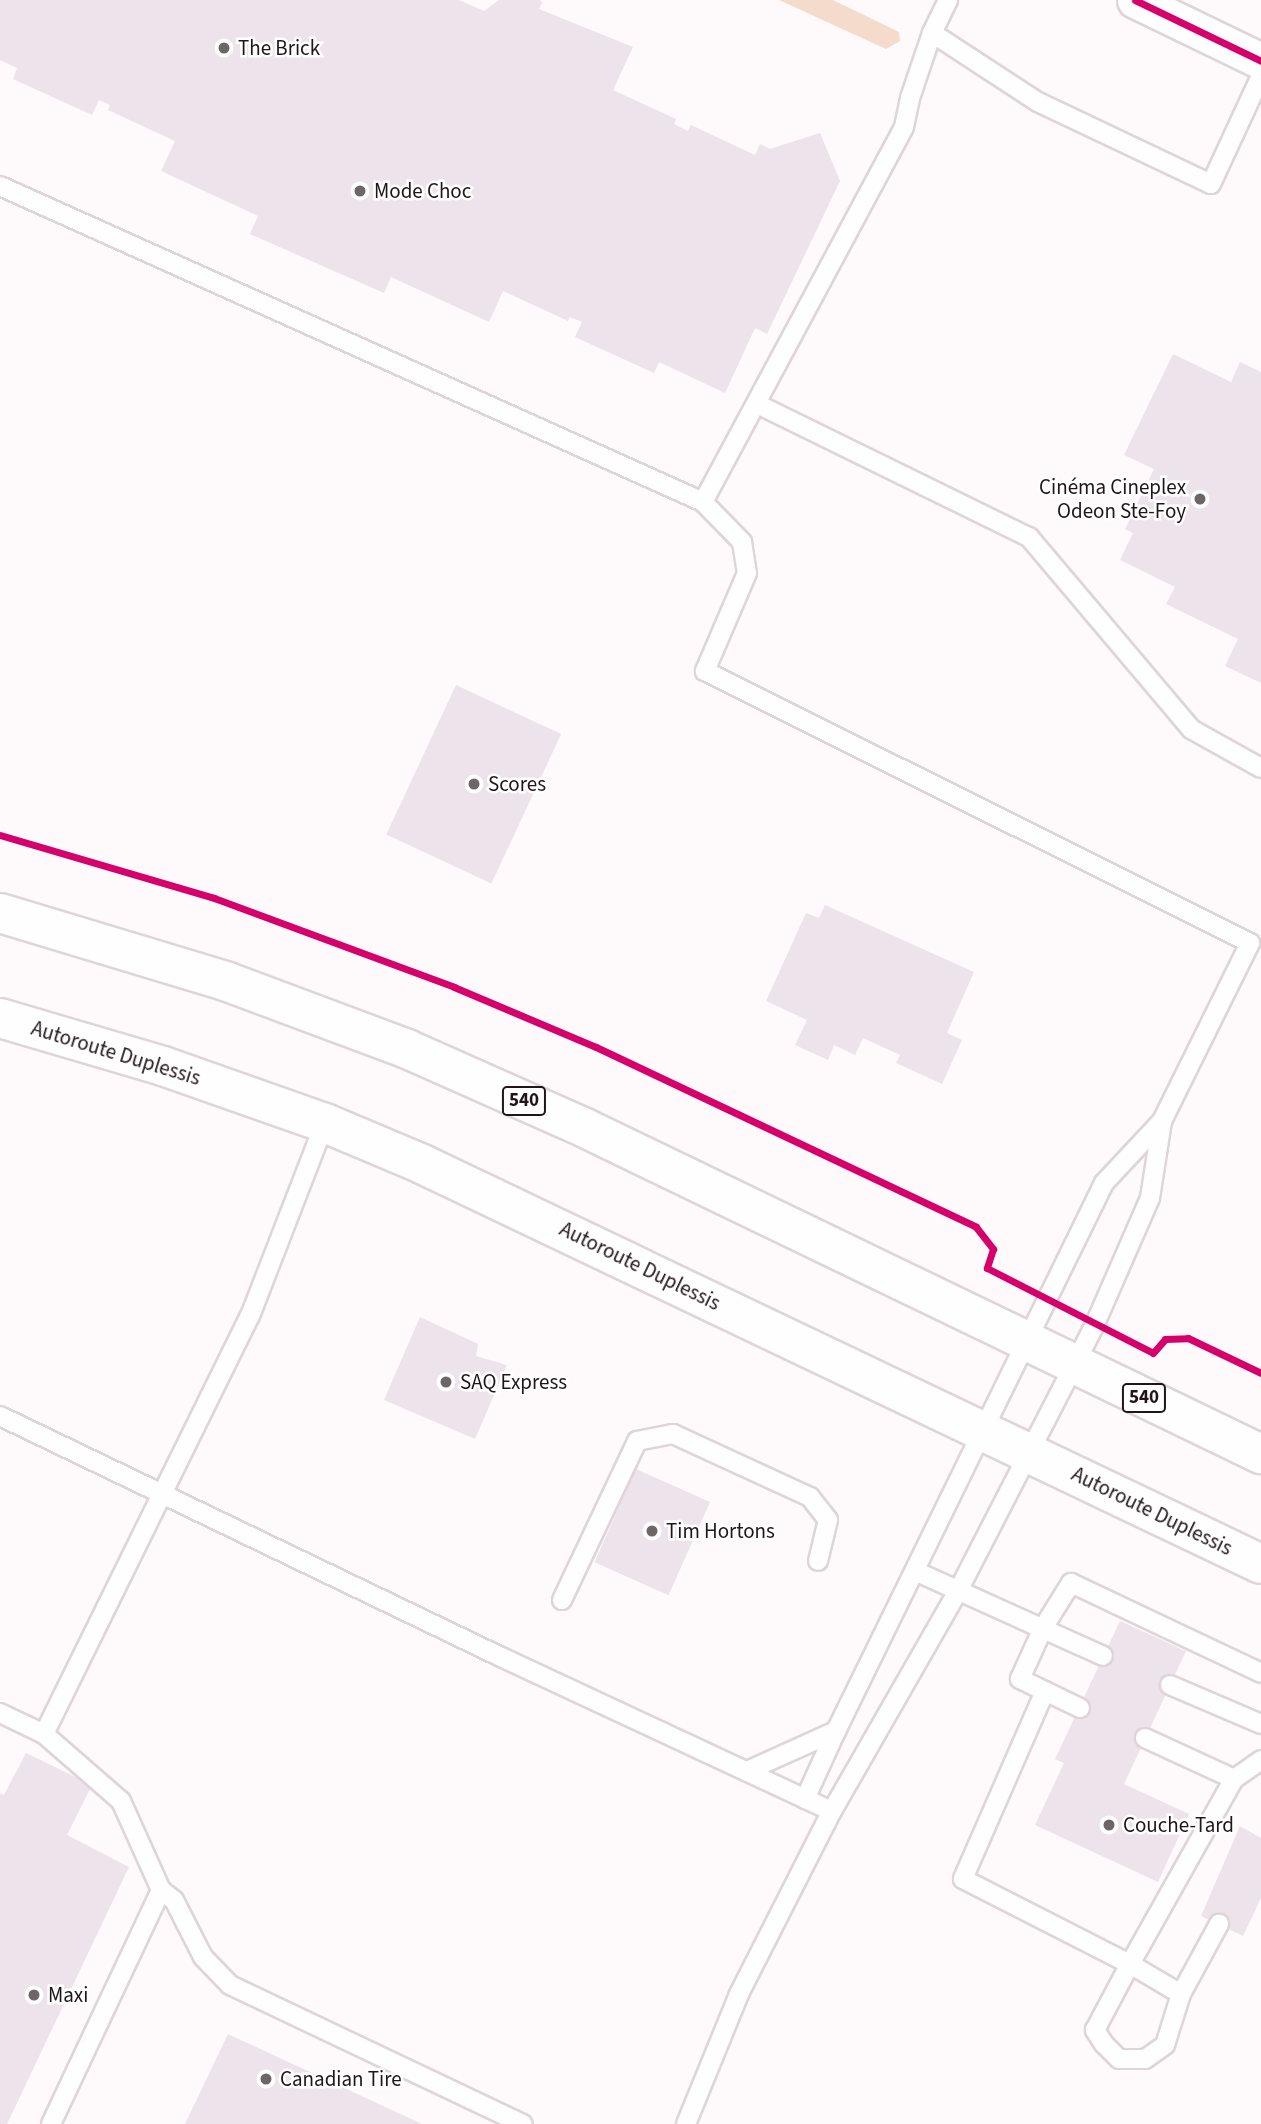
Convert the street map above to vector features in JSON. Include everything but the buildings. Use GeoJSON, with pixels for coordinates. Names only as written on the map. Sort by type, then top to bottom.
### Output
{"type":"FeatureCollection","features":[{"type":"Feature","properties":{"kind":"highway","name":"540"},"geometry":{"type":"LineString","coordinates":[[0,913],[228,982],[407,1049],[585,1128],[1261,1454]]}},
{"type":"Feature","properties":{"kind":"highway","name":"Autoroute Duplessis"},"geometry":{"type":"LineString","coordinates":[[0,1018],[163,1066],[325,1123],[509,1203],[1261,1564]]}},
{"type":"Feature","properties":{"kind":"street"},"geometry":{"type":"LineString","coordinates":[[1135,0],[1261,61]]}},
{"type":"Feature","properties":{"kind":"lane"},"geometry":{"type":"LineString","coordinates":[[703,502],[904,127],[910,98],[932,33],[948,0]]}},
{"type":"Feature","properties":{"kind":"lane"},"geometry":{"type":"LineString","coordinates":[[932,33],[1038,102],[1210,184],[1261,76]]}},
{"type":"Feature","properties":{"kind":"lane"},"geometry":{"type":"LineString","coordinates":[[0,186],[703,502],[742,542],[747,573],[705,671],[1250,943],[1162,1121],[1104,1183],[805,1798]]}},
{"type":"Feature","properties":{"kind":"lane"},"geometry":{"type":"LineString","coordinates":[[757,404],[1029,537],[1191,729],[1261,768]]}},
{"type":"Feature","properties":{"kind":"lane"},"geometry":{"type":"LineString","coordinates":[[687,2124],[740,1994],[832,1811],[958,1591],[1074,1364],[1150,1198],[1162,1121]]}},
{"type":"Feature","properties":{"kind":"lane"},"geometry":{"type":"LineString","coordinates":[[44,1734],[250,1316],[325,1123]]}},
{"type":"Feature","properties":{"kind":"lane"},"geometry":{"type":"LineString","coordinates":[[0,1416],[832,1811]]}},
{"type":"Feature","properties":{"kind":"lane"},"geometry":{"type":"LineString","coordinates":[[562,1600],[637,1441],[673,1434],[810,1497],[828,1520],[818,1561]]}},
{"type":"Feature","properties":{"kind":"lane"},"geometry":{"type":"LineString","coordinates":[[915,1571],[1103,1656]]}},
{"type":"Feature","properties":{"kind":"lane"},"geometry":{"type":"LineString","coordinates":[[1080,1708],[1020,1679],[1043,1628],[1071,1583],[1261,1673]]}},
{"type":"Feature","properties":{"kind":"lane"},"geometry":{"type":"LineString","coordinates":[[1170,1685],[1261,1724]]}},
{"type":"Feature","properties":{"kind":"lane"},"geometry":{"type":"LineString","coordinates":[[1045,1691],[963,1879],[1130,1964],[1181,1994]]}},
{"type":"Feature","properties":{"kind":"lane"},"geometry":{"type":"LineString","coordinates":[[0,1713],[44,1734],[121,1801],[161,1890],[174,1900],[203,1957],[230,1984],[523,2124]]}},
{"type":"Feature","properties":{"kind":"lane"},"geometry":{"type":"LineString","coordinates":[[747,1771],[836,1731]]}},
{"type":"Feature","properties":{"kind":"lane"},"geometry":{"type":"LineString","coordinates":[[1145,1738],[1234,1779]]}},
{"type":"Feature","properties":{"kind":"lane"},"geometry":{"type":"LineString","coordinates":[[1219,1924],[1181,1994],[1166,2045],[1145,2059],[1119,2059],[1095,2031],[1234,1779],[1261,1760]]}},
{"type":"Feature","properties":{"kind":"lane"},"geometry":{"type":"LineString","coordinates":[[51,2124],[161,1890]]}},
{"type":"Feature","properties":{"kind":"shaded area"},"geometry":{"type":"Polygon","coordinates":[[[779,0],[833,0],[899,32],[900,41],[886,49],[779,0]]]}},
{"type":"Feature","properties":{"kind":"cycle path"},"geometry":{"type":"LineString","coordinates":[[1135,0],[1261,61]]}},
{"type":"Feature","properties":{"kind":"cycle path"},"geometry":{"type":"LineString","coordinates":[[0,835],[214,898],[454,987],[596,1047],[976,1227],[993,1249],[987,1268],[1153,1353],[1165,1339],[1188,1338],[1261,1373]]}},
{"type":"Feature","properties":{"kind":"place","name":"The Brick"},"geometry":{"type":"Point","coordinates":[224,48]}},
{"type":"Feature","properties":{"kind":"place","name":"Mode Choc"},"geometry":{"type":"Point","coordinates":[360,191]}},
{"type":"Feature","properties":{"kind":"place","name":"Cinéma Cineplex Odeon Ste-Foy"},"geometry":{"type":"Point","coordinates":[1200,499]}},
{"type":"Feature","properties":{"kind":"place","name":"Scores"},"geometry":{"type":"Point","coordinates":[474,784]}},
{"type":"Feature","properties":{"kind":"place","name":"SAQ Express"},"geometry":{"type":"Point","coordinates":[446,1382]}},
{"type":"Feature","properties":{"kind":"place","name":"Tim Hortons"},"geometry":{"type":"Point","coordinates":[652,1531]}},
{"type":"Feature","properties":{"kind":"place","name":"Couche-Tard"},"geometry":{"type":"Point","coordinates":[1109,1825]}},
{"type":"Feature","properties":{"kind":"place","name":"Maxi"},"geometry":{"type":"Point","coordinates":[34,1995]}},
{"type":"Feature","properties":{"kind":"place","name":"Canadian Tire"},"geometry":{"type":"Point","coordinates":[266,2079]}}]}
